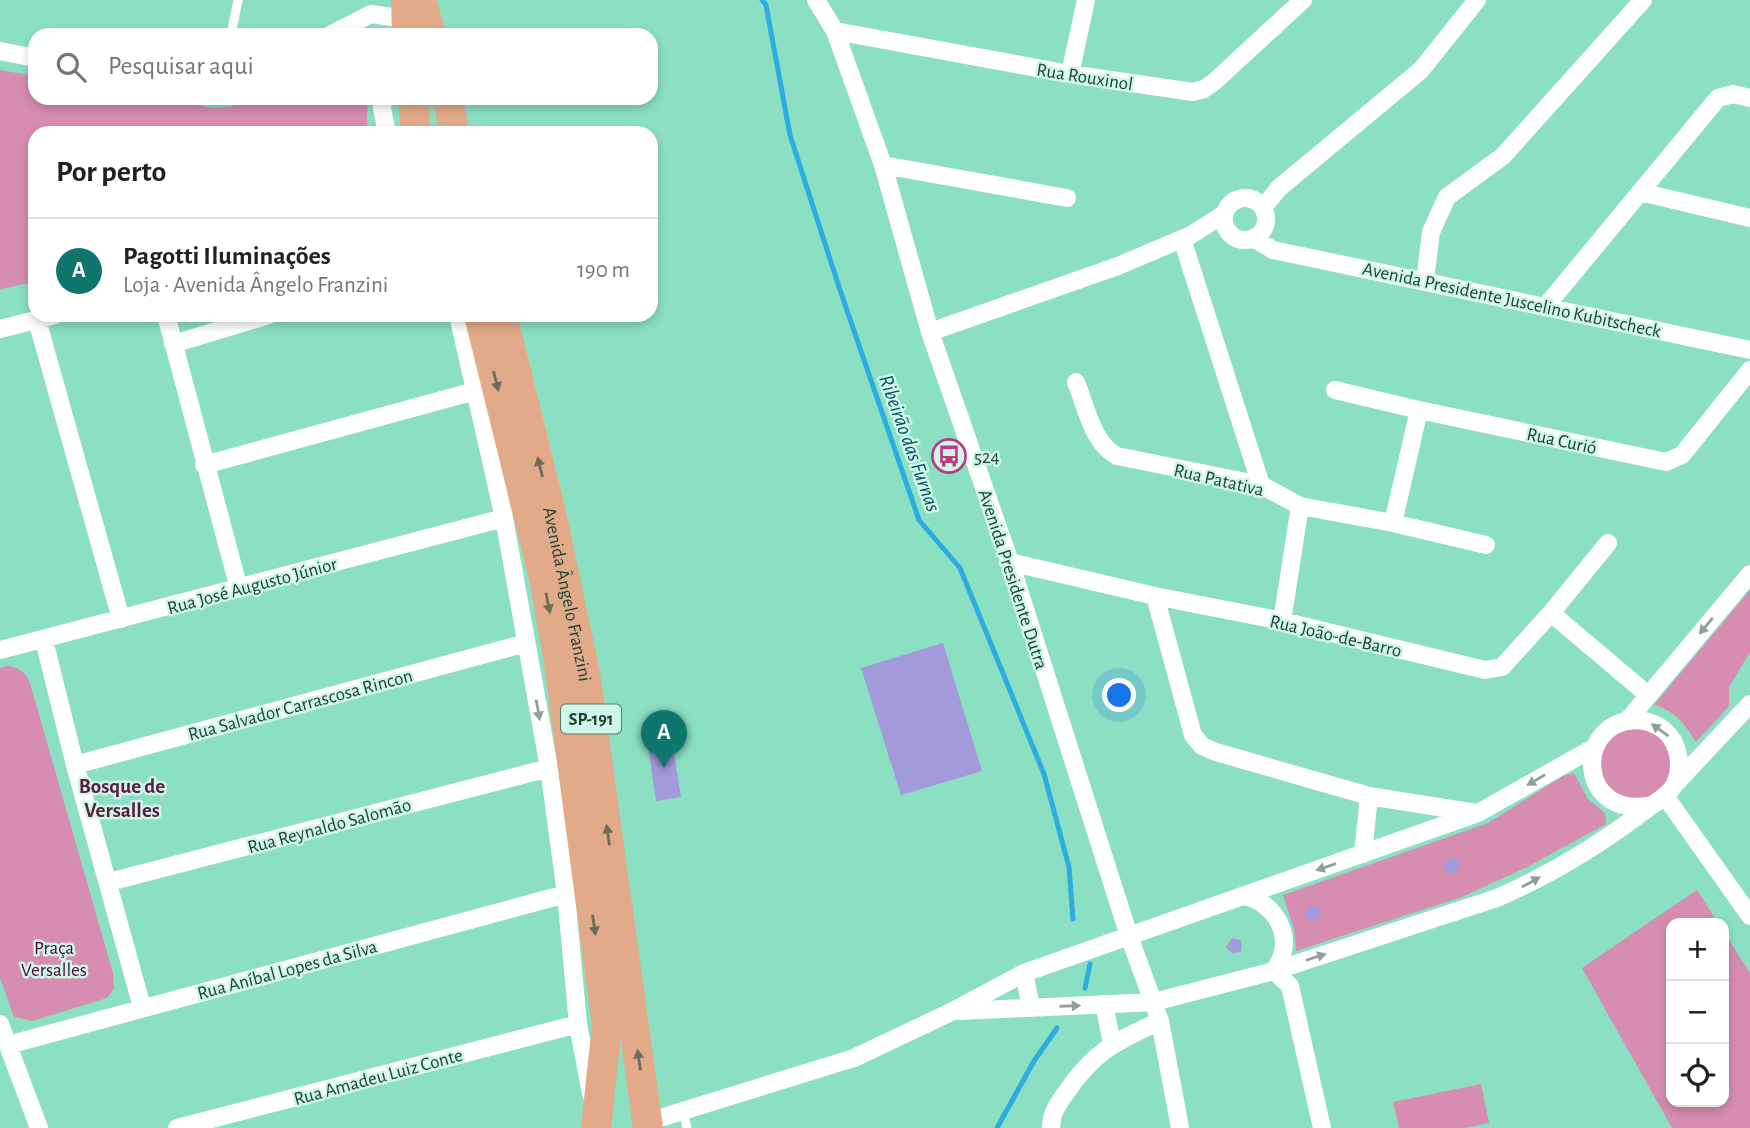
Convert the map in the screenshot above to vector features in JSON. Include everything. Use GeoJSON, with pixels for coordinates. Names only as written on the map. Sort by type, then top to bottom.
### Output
{"type":"FeatureCollection","features":[{"type":"Feature","properties":{"kind":"main road"},"geometry":{"type":"LineString","coordinates":[[414,105],[415,126]]}},
{"type":"Feature","properties":{"kind":"main road"},"geometry":{"type":"LineString","coordinates":[[449,105],[453,126]]}},
{"type":"Feature","properties":{"kind":"main road","name":"Avenida Ângelo Franzini"},"geometry":{"type":"LineString","coordinates":[[481,322],[544,578],[558,654],[607,1025],[597,1127]]}},
{"type":"Feature","properties":{"kind":"main road","name":"Avenida Ângelo Franzini"},"geometry":{"type":"LineString","coordinates":[[504,322],[550,508],[585,673],[648,1125]]}},
{"type":"Feature","properties":{"kind":"street","name":"Avenida Presidente Dutra"},"geometry":{"type":"LineString","coordinates":[[816,0],[835,31],[883,165],[930,332],[1010,562],[1129,936],[1154,1002],[1180,1128]]}},
{"type":"Feature","properties":{"kind":"street"},"geometry":{"type":"LineString","coordinates":[[1070,74],[1086,0]]}},
{"type":"Feature","properties":{"kind":"street","name":"Rua Rouxinol"},"geometry":{"type":"LineString","coordinates":[[835,31],[1070,74],[1181,91],[1204,89],[1214,82],[1303,0]]}},
{"type":"Feature","properties":{"kind":"street"},"geometry":{"type":"LineString","coordinates":[[1187,237],[1233,237],[1247,240],[1262,231],[1264,214],[1279,188],[1421,70],[1477,0]]}},
{"type":"Feature","properties":{"kind":"street"},"geometry":{"type":"LineString","coordinates":[[1425,280],[1431,232],[1447,197],[1503,156],[1643,0]]}},
{"type":"Feature","properties":{"kind":"street"},"geometry":{"type":"LineString","coordinates":[[344,28],[371,14],[417,20]]}},
{"type":"Feature","properties":{"kind":"street"},"geometry":{"type":"LineString","coordinates":[[0,51],[28,57]]}},
{"type":"Feature","properties":{"kind":"street"},"geometry":{"type":"LineString","coordinates":[[1546,306],[1718,99],[1733,94],[1750,98]]}},
{"type":"Feature","properties":{"kind":"street"},"geometry":{"type":"LineString","coordinates":[[382,105],[386,126]]}},
{"type":"Feature","properties":{"kind":"street"},"geometry":{"type":"LineString","coordinates":[[883,165],[1067,198]]}},
{"type":"Feature","properties":{"kind":"street"},"geometry":{"type":"LineString","coordinates":[[930,332],[1118,265],[1187,237],[1224,214],[1232,202],[1279,188]]}},
{"type":"Feature","properties":{"kind":"street"},"geometry":{"type":"LineString","coordinates":[[1640,192],[1750,218]]}},
{"type":"Feature","properties":{"kind":"street"},"geometry":{"type":"LineString","coordinates":[[1239,199],[1252,200],[1264,214],[1273,250]]}},
{"type":"Feature","properties":{"kind":"street"},"geometry":{"type":"LineString","coordinates":[[1224,214],[1225,227],[1233,237]]}},
{"type":"Feature","properties":{"kind":"street"},"geometry":{"type":"LineString","coordinates":[[1187,237],[1261,485]]}},
{"type":"Feature","properties":{"kind":"street","name":"Avenida Presidente Juscelino Kubitscheck"},"geometry":{"type":"LineString","coordinates":[[1253,238],[1273,250],[1750,350]]}},
{"type":"Feature","properties":{"kind":"street"},"geometry":{"type":"LineString","coordinates":[[0,329],[29,322]]}},
{"type":"Feature","properties":{"kind":"street"},"geometry":{"type":"LineString","coordinates":[[38,322],[121,619]]}},
{"type":"Feature","properties":{"kind":"street"},"geometry":{"type":"LineString","coordinates":[[168,322],[239,589]]}},
{"type":"Feature","properties":{"kind":"street"},"geometry":{"type":"LineString","coordinates":[[173,344],[246,322]]}},
{"type":"Feature","properties":{"kind":"street"},"geometry":{"type":"LineString","coordinates":[[460,322],[504,518],[549,768],[566,894],[578,1024],[597,1127]]}},
{"type":"Feature","properties":{"kind":"street","name":"Rua Curió"},"geometry":{"type":"LineString","coordinates":[[1335,390],[1666,461],[1682,455],[1750,370]]}},
{"type":"Feature","properties":{"kind":"street","name":"Rua Patativa"},"geometry":{"type":"LineString","coordinates":[[1076,383],[1100,442],[1107,451],[1117,456],[1261,485],[1300,506],[1393,523],[1486,545]]}},
{"type":"Feature","properties":{"kind":"street"},"geometry":{"type":"LineString","coordinates":[[204,465],[475,391]]}},
{"type":"Feature","properties":{"kind":"street"},"geometry":{"type":"LineString","coordinates":[[1393,523],[1419,410]]}},
{"type":"Feature","properties":{"kind":"street"},"geometry":{"type":"LineString","coordinates":[[1282,621],[1300,506]]}},
{"type":"Feature","properties":{"kind":"street","name":"Rua José Augusto Júnior"},"geometry":{"type":"LineString","coordinates":[[0,650],[504,518]]}},
{"type":"Feature","properties":{"kind":"street","name":"Rua João-de-Barro"},"geometry":{"type":"LineString","coordinates":[[1010,562],[1156,596],[1282,621],[1485,670],[1502,667],[1551,613],[1608,542]]}},
{"type":"Feature","properties":{"kind":"street"},"geometry":{"type":"LineString","coordinates":[[1627,721],[1750,574]]}},
{"type":"Feature","properties":{"kind":"street"},"geometry":{"type":"LineString","coordinates":[[1156,596],[1193,735],[1202,746],[1369,796],[1478,813]]}},
{"type":"Feature","properties":{"kind":"street"},"geometry":{"type":"LineString","coordinates":[[1551,613],[1648,695]]}},
{"type":"Feature","properties":{"kind":"street"},"geometry":{"type":"LineString","coordinates":[[44,640],[75,765],[142,1007]]}},
{"type":"Feature","properties":{"kind":"street","name":"Rua Salvador Carrascosa Rincon"},"geometry":{"type":"LineString","coordinates":[[75,765],[526,643]]}},
{"type":"Feature","properties":{"kind":"street"},"geometry":{"type":"LineString","coordinates":[[953,1011],[1154,1002],[1274,971],[1497,898],[1527,885],[1617,832],[1664,795],[1750,704]]}},
{"type":"Feature","properties":{"kind":"street"},"geometry":{"type":"LineString","coordinates":[[1641,720],[1666,732],[1675,743],[1679,756],[1679,770],[1664,795],[1638,808],[1609,800],[1599,789],[1591,761],[1602,735],[1613,726],[1627,721],[1641,720]]}},
{"type":"Feature","properties":{"kind":"street"},"geometry":{"type":"LineString","coordinates":[[648,1125],[685,1119],[855,1058],[1024,974],[1478,813],[1595,747]]}},
{"type":"Feature","properties":{"kind":"street","name":"Rua Reynaldo Salomão"},"geometry":{"type":"LineString","coordinates":[[109,882],[549,768]]}},
{"type":"Feature","properties":{"kind":"street"},"geometry":{"type":"LineString","coordinates":[[1664,795],[1750,916]]}},
{"type":"Feature","properties":{"kind":"street"},"geometry":{"type":"LineString","coordinates":[[1363,854],[1369,796]]}},
{"type":"Feature","properties":{"kind":"street","name":"Rua Aníbal Lopes da Silva"},"geometry":{"type":"LineString","coordinates":[[8,1045],[566,894]]}},
{"type":"Feature","properties":{"kind":"street"},"geometry":{"type":"LineString","coordinates":[[1244,896],[1258,898],[1270,908],[1279,921],[1283,935],[1282,955],[1274,971]]}},
{"type":"Feature","properties":{"kind":"street"},"geometry":{"type":"LineString","coordinates":[[1274,971],[1290,986],[1317,1127]]}},
{"type":"Feature","properties":{"kind":"street"},"geometry":{"type":"LineString","coordinates":[[1024,974],[1031,1007]]}},
{"type":"Feature","properties":{"kind":"street"},"geometry":{"type":"LineString","coordinates":[[1104,1004],[1112,1043]]}},
{"type":"Feature","properties":{"kind":"street"},"geometry":{"type":"LineString","coordinates":[[1051,1128],[1051,1114],[1081,1071],[1112,1043],[1160,1021]]}},
{"type":"Feature","properties":{"kind":"street"},"geometry":{"type":"LineString","coordinates":[[0,1024],[39,1128]]}},
{"type":"Feature","properties":{"kind":"street","name":"Rua Amadeu Luiz Conte"},"geometry":{"type":"LineString","coordinates":[[177,1128],[578,1024]]}},
{"type":"Feature","properties":{"kind":"lane"},"geometry":{"type":"LineString","coordinates":[[232,28],[238,0]]}},
{"type":"Feature","properties":{"kind":"green space"},"geometry":{"type":"Polygon","coordinates":[[[0,70],[28,75],[28,105],[196,105],[213,108],[234,105],[367,105],[367,126],[28,126],[28,283],[0,289],[0,70]]]}},
{"type":"Feature","properties":{"kind":"green space"},"geometry":{"type":"Polygon","coordinates":[[[1750,590],[1750,652],[1729,687],[1729,706],[1696,742],[1679,719],[1654,705],[1750,590]]]}},
{"type":"Feature","properties":{"kind":"green space","name":"Praça Versalles"},"geometry":{"type":"Polygon","coordinates":[[[7,666],[21,671],[30,683],[113,973],[114,989],[107,998],[32,1021],[14,1017],[0,978],[0,668],[7,666]]]}},
{"type":"Feature","properties":{"kind":"green space"},"geometry":{"type":"Polygon","coordinates":[[[1636,728],[1656,734],[1666,744],[1672,764],[1666,784],[1656,794],[1636,800],[1616,794],[1606,784],[1600,764],[1606,744],[1616,734],[1636,728]]]}},
{"type":"Feature","properties":{"kind":"green space"},"geometry":{"type":"Polygon","coordinates":[[[1574,773],[1588,799],[1605,813],[1606,824],[1529,866],[1462,897],[1296,951],[1294,929],[1283,895],[1488,823],[1563,776],[1574,773]]]}},
{"type":"Feature","properties":{"kind":"green space"},"geometry":{"type":"Polygon","coordinates":[[[1697,890],[1715,918],[1666,918],[1666,1107],[1729,1107],[1729,940],[1750,973],[1750,1128],[1672,1128],[1582,968],[1697,890]]]}},
{"type":"Feature","properties":{"kind":"green space"},"geometry":{"type":"Polygon","coordinates":[[[1481,1084],[1489,1123],[1464,1128],[1399,1128],[1393,1102],[1481,1084]]]}},
{"type":"Feature","properties":{"kind":"building"},"geometry":{"type":"Polygon","coordinates":[[[943,643],[982,771],[901,795],[861,668],[943,643]]]}},
{"type":"Feature","properties":{"kind":"building"},"geometry":{"type":"Polygon","coordinates":[[[671,736],[681,797],[656,801],[647,739],[671,736]]]}},
{"type":"Feature","properties":{"kind":"building"},"geometry":{"type":"Polygon","coordinates":[[[1448,858],[1459,861],[1458,872],[1448,874],[1443,867],[1448,858]]]}},
{"type":"Feature","properties":{"kind":"building"},"geometry":{"type":"Polygon","coordinates":[[[1310,905],[1320,908],[1319,919],[1309,921],[1304,914],[1310,905]]]}},
{"type":"Feature","properties":{"kind":"building"},"geometry":{"type":"Polygon","coordinates":[[[1232,938],[1242,941],[1241,952],[1232,953],[1226,947],[1232,938]]]}},
{"type":"Feature","properties":{"kind":"waterway","name":"Ribeirão das Furnas"},"geometry":{"type":"LineString","coordinates":[[762,0],[766,5],[790,135],[839,287],[919,520],[960,568],[1044,774],[1069,867],[1073,919]]}},
{"type":"Feature","properties":{"kind":"waterway","name":"Ribeirão das Furnas"},"geometry":{"type":"LineString","coordinates":[[1085,988],[1090,964]]}},
{"type":"Feature","properties":{"kind":"waterway","name":"Ribeirão das Furnas"},"geometry":{"type":"LineString","coordinates":[[997,1128],[1034,1061],[1057,1028]]}},
{"type":"Feature","properties":{"kind":"place","name":"524"},"geometry":{"type":"Point","coordinates":[949,456]}},
{"type":"Feature","properties":{"kind":"place","name":"Pagotti Iluminações"},"geometry":{"type":"Point","coordinates":[664,768]}},
{"type":"Feature","properties":{"kind":"district","name":"Bosque de Versalles"},"geometry":{"type":"Point","coordinates":[122,798]}}]}
